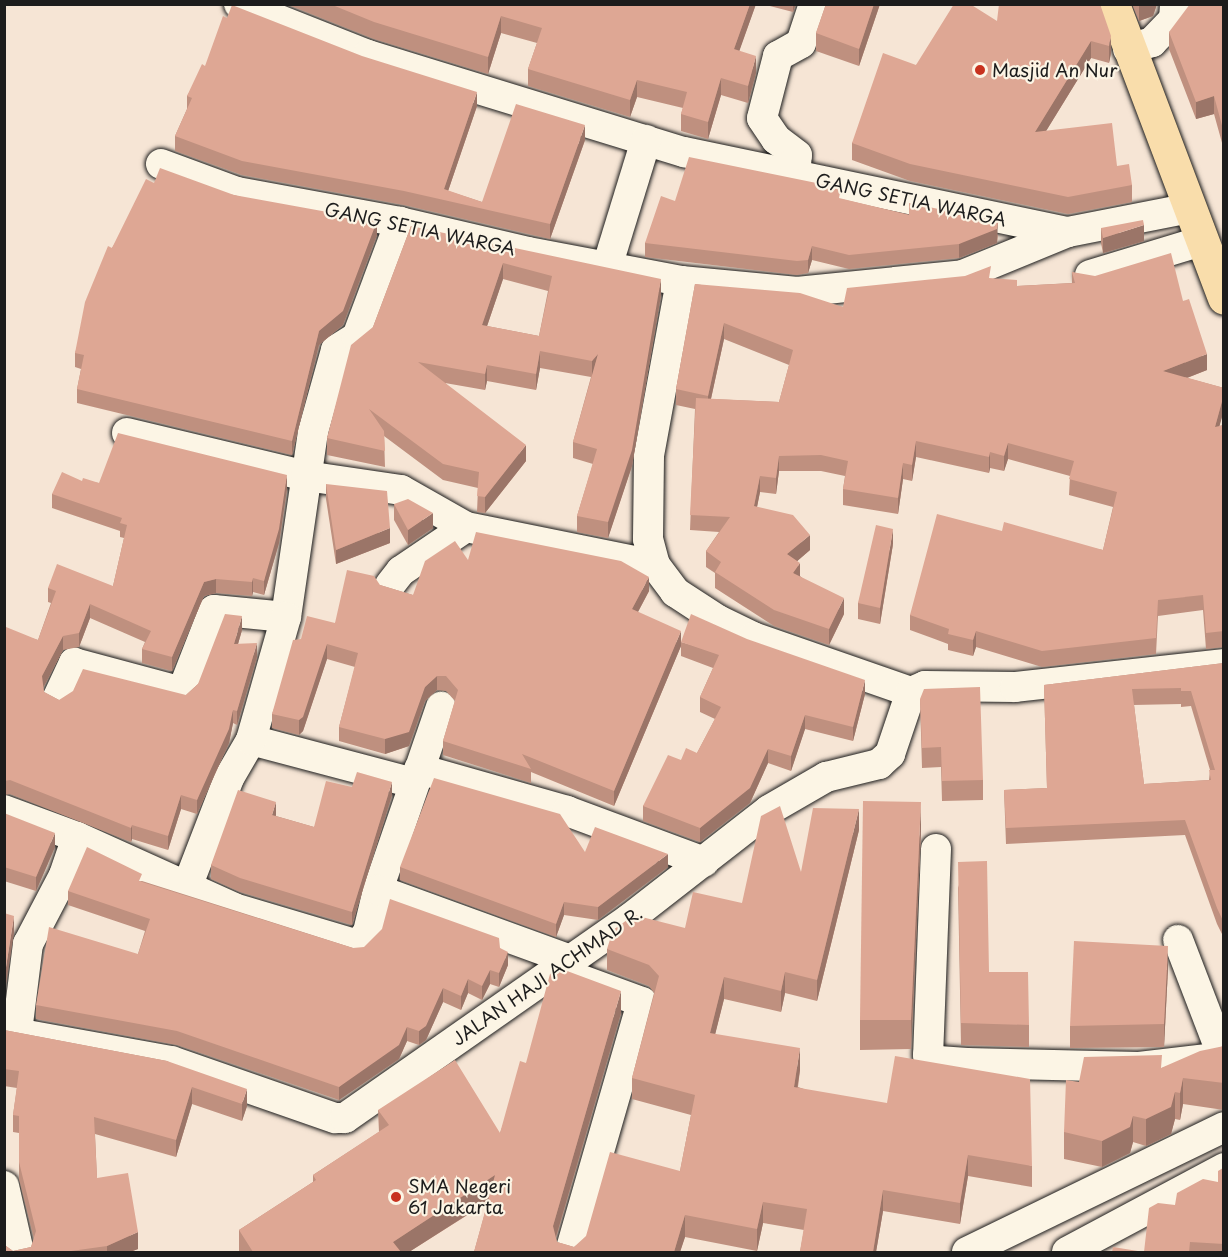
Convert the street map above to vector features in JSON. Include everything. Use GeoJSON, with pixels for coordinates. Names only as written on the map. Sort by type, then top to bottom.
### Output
{"type":"FeatureCollection","features":[{"type":"Feature","properties":{"kind":"main road"},"geometry":{"type":"LineString","coordinates":[[1113,4],[1128,49],[1190,208],[1213,258],[1224,298]]}},
{"type":"Feature","properties":{"kind":"street","name":"GANG SETIA WARGA"},"geometry":{"type":"LineString","coordinates":[[239,4],[368,55],[646,140],[795,176],[1068,232]]}},
{"type":"Feature","properties":{"kind":"street"},"geometry":{"type":"LineString","coordinates":[[795,176],[797,155],[776,139],[762,118],[778,56],[801,43],[814,4]]}},
{"type":"Feature","properties":{"kind":"street"},"geometry":{"type":"LineString","coordinates":[[1128,49],[1152,42],[1174,18],[1176,4]]}},
{"type":"Feature","properties":{"kind":"street"},"geometry":{"type":"LineString","coordinates":[[607,267],[646,140]]}},
{"type":"Feature","properties":{"kind":"street","name":"GANG SETIA WARGA"},"geometry":{"type":"LineString","coordinates":[[161,164],[237,192],[400,222],[607,267],[681,280],[797,292],[963,275],[1068,232],[1190,208]]}},
{"type":"Feature","properties":{"kind":"street"},"geometry":{"type":"LineString","coordinates":[[187,887],[229,778],[251,740],[286,617],[313,432],[336,350],[357,337],[400,222]]}},
{"type":"Feature","properties":{"kind":"street"},"geometry":{"type":"LineString","coordinates":[[1090,275],[1213,258]]}},
{"type":"Feature","properties":{"kind":"street"},"geometry":{"type":"LineString","coordinates":[[681,280],[649,456],[648,539],[655,565],[675,592],[718,620],[753,636],[911,692],[925,686],[1015,687],[1224,664]]}},
{"type":"Feature","properties":{"kind":"street"},"geometry":{"type":"LineString","coordinates":[[127,433],[306,476],[401,490],[466,527],[655,565]]}},
{"type":"Feature","properties":{"kind":"street"},"geometry":{"type":"LineString","coordinates":[[390,585],[395,576],[466,527]]}},
{"type":"Feature","properties":{"kind":"street"},"geometry":{"type":"LineString","coordinates":[[58,697],[74,663],[180,692],[214,610],[286,617]]}},
{"type":"Feature","properties":{"kind":"street","name":"JALAN HAJI ACHMAD R."},"geometry":{"type":"LineString","coordinates":[[77,837],[64,875],[28,944],[11,1032],[171,1061],[335,1118],[345,1118],[563,965],[704,862],[769,810],[810,784],[879,764],[890,754],[911,692]]}},
{"type":"Feature","properties":{"kind":"street"},"geometry":{"type":"LineString","coordinates":[[4,810],[77,837],[234,908],[358,945],[368,932],[378,891],[441,707]]}},
{"type":"Feature","properties":{"kind":"street"},"geometry":{"type":"LineString","coordinates":[[251,740],[567,811],[704,862]]}},
{"type":"Feature","properties":{"kind":"street"},"geometry":{"type":"LineString","coordinates":[[936,849],[928,1055],[938,1061],[1139,1066],[1223,1057],[1178,940]]}},
{"type":"Feature","properties":{"kind":"street"},"geometry":{"type":"LineString","coordinates":[[378,891],[563,965],[642,1002],[570,1252]]}},
{"type":"Feature","properties":{"kind":"street"},"geometry":{"type":"LineString","coordinates":[[967,1252],[1224,1126]]}},
{"type":"Feature","properties":{"kind":"street"},"geometry":{"type":"LineString","coordinates":[[1067,1252],[1224,1168]]}},
{"type":"Feature","properties":{"kind":"street"},"geometry":{"type":"LineString","coordinates":[[4,1186],[19,1252]]}},
{"type":"Feature","properties":{"kind":"building"},"geometry":{"type":"Polygon","coordinates":[[[330,4],[750,4],[734,49],[756,56],[748,86],[721,78],[708,122],[681,114],[687,92],[637,80],[630,100],[528,69],[542,28],[501,16],[488,57],[374,22],[330,4]]]}},
{"type":"Feature","properties":{"kind":"building"},"geometry":{"type":"Polygon","coordinates":[[[826,4],[874,4],[859,49],[816,33],[826,4]]]}},
{"type":"Feature","properties":{"kind":"building"},"geometry":{"type":"Polygon","coordinates":[[[954,4],[970,4],[997,21],[999,4],[1100,4],[1111,36],[1109,46],[1091,41],[1035,132],[1112,123],[1117,166],[1129,164],[1132,185],[1068,197],[910,164],[852,143],[883,53],[916,65],[954,4]]]}},
{"type":"Feature","properties":{"kind":"building"},"geometry":{"type":"Polygon","coordinates":[[[1190,4],[1224,4],[1224,133],[1214,96],[1196,102],[1169,32],[1190,4]]]}},
{"type":"Feature","properties":{"kind":"building"},"geometry":{"type":"Polygon","coordinates":[[[232,5],[362,56],[477,92],[444,189],[482,202],[516,104],[585,125],[550,224],[404,191],[242,161],[175,136],[192,98],[187,96],[202,64],[205,66],[223,16],[227,18],[232,5]]]}},
{"type":"Feature","properties":{"kind":"building"},"geometry":{"type":"Polygon","coordinates":[[[689,157],[841,188],[839,198],[909,215],[909,203],[998,221],[997,229],[959,244],[849,255],[812,246],[808,260],[797,261],[645,243],[661,196],[675,201],[689,157]]]}},
{"type":"Feature","properties":{"kind":"building"},"geometry":{"type":"Polygon","coordinates":[[[160,168],[234,195],[377,221],[343,311],[319,331],[292,441],[77,389],[84,355],[75,353],[85,302],[108,246],[112,248],[146,179],[154,183],[160,168]]]}},
{"type":"Feature","properties":{"kind":"building"},"geometry":{"type":"Polygon","coordinates":[[[1143,220],[1144,225],[1103,238],[1101,228],[1143,220]]]}},
{"type":"Feature","properties":{"kind":"building"},"geometry":{"type":"Polygon","coordinates":[[[411,226],[661,279],[632,450],[608,522],[577,516],[597,449],[573,442],[598,354],[592,361],[540,351],[536,374],[487,365],[485,374],[418,362],[526,445],[485,497],[477,496],[479,472],[443,464],[369,409],[384,431],[385,451],[327,438],[351,345],[373,327],[411,226]],[[503,263],[482,325],[539,336],[552,276],[503,263]]]}},
{"type":"Feature","properties":{"kind":"building"},"geometry":{"type":"Polygon","coordinates":[[[1171,253],[1183,301],[1189,299],[1207,354],[1163,371],[1224,388],[1215,427],[1224,425],[1224,631],[1206,633],[1203,595],[1158,600],[1156,638],[1042,651],[976,631],[973,640],[948,634],[949,629],[910,615],[937,514],[1002,531],[1004,522],[1103,550],[1117,492],[1069,479],[1074,461],[1008,443],[1004,456],[990,452],[989,457],[916,441],[912,465],[903,463],[898,498],[843,489],[848,461],[821,455],[779,456],[776,478],[760,476],[754,506],[793,515],[810,535],[787,554],[800,563],[793,573],[844,598],[829,629],[774,610],[715,572],[721,562],[706,551],[730,517],[690,515],[696,398],[779,402],[793,350],[724,323],[708,396],[676,389],[695,284],[800,293],[843,307],[847,288],[965,276],[991,266],[989,278],[1017,280],[1017,286],[1075,283],[1072,272],[1095,276],[1171,253]]]}},
{"type":"Feature","properties":{"kind":"building"},"geometry":{"type":"Polygon","coordinates":[[[118,433],[287,475],[279,529],[264,581],[253,578],[252,582],[216,579],[204,582],[172,657],[142,649],[151,631],[90,604],[79,633],[63,636],[42,676],[44,692],[59,700],[73,691],[83,669],[186,695],[198,684],[225,614],[242,616],[234,644],[257,643],[237,711],[233,710],[229,729],[197,800],[181,795],[168,836],[132,825],[131,828],[10,780],[4,781],[4,630],[6,627],[38,640],[56,591],[48,588],[57,564],[113,586],[127,525],[120,523],[122,518],[52,494],[62,472],[82,481],[83,478],[99,483],[118,433]]]}},
{"type":"Feature","properties":{"kind":"building"},"geometry":{"type":"Polygon","coordinates":[[[326,484],[387,491],[390,528],[336,550],[326,484]]]}},
{"type":"Feature","properties":{"kind":"building"},"geometry":{"type":"Polygon","coordinates":[[[408,499],[433,513],[408,530],[394,504],[408,499]]]}},
{"type":"Feature","properties":{"kind":"building"},"geometry":{"type":"Polygon","coordinates":[[[876,525],[893,529],[880,608],[858,603],[876,525]]]}},
{"type":"Feature","properties":{"kind":"building"},"geometry":{"type":"Polygon","coordinates":[[[476,532],[621,561],[649,577],[632,609],[681,631],[614,791],[522,754],[531,769],[443,741],[458,690],[446,676],[437,676],[425,687],[409,732],[385,739],[339,727],[358,653],[327,644],[303,717],[299,720],[272,714],[293,640],[301,639],[307,616],[335,623],[347,570],[374,576],[380,585],[413,595],[425,561],[455,541],[468,560],[476,532]]]}},
{"type":"Feature","properties":{"kind":"building"},"geometry":{"type":"Polygon","coordinates":[[[691,614],[747,639],[865,680],[853,727],[805,715],[791,756],[768,749],[750,788],[700,828],[643,806],[668,755],[681,760],[686,748],[697,753],[721,707],[700,697],[719,655],[681,642],[691,614]]]}},
{"type":"Feature","properties":{"kind":"building"},"geometry":{"type":"Polygon","coordinates":[[[1224,663],[1224,923],[1185,820],[1006,828],[1004,790],[1047,788],[1044,685],[1224,663]],[[1181,688],[1132,689],[1144,784],[1211,780],[1209,770],[1215,770],[1191,691],[1181,691],[1181,688]]]}},
{"type":"Feature","properties":{"kind":"building"},"geometry":{"type":"Polygon","coordinates":[[[980,687],[983,780],[942,781],[941,747],[922,748],[920,699],[924,689],[980,687]]]}},
{"type":"Feature","properties":{"kind":"building"},"geometry":{"type":"Polygon","coordinates":[[[357,772],[392,782],[352,912],[240,878],[211,865],[238,790],[276,802],[272,815],[314,827],[326,781],[352,787],[357,772]]]}},
{"type":"Feature","properties":{"kind":"building"},"geometry":{"type":"Polygon","coordinates":[[[434,778],[560,814],[585,852],[595,827],[668,854],[598,907],[564,902],[556,924],[400,867],[434,778]]]}},
{"type":"Feature","properties":{"kind":"building"},"geometry":{"type":"Polygon","coordinates":[[[863,801],[921,802],[911,1020],[860,1020],[863,801]]]}},
{"type":"Feature","properties":{"kind":"building"},"geometry":{"type":"Polygon","coordinates":[[[780,806],[801,872],[813,808],[859,809],[817,980],[785,972],[781,991],[724,977],[710,1033],[800,1048],[794,1087],[887,1103],[895,1056],[1030,1079],[1032,1166],[968,1155],[960,1203],[883,1190],[873,1252],[800,1251],[807,1209],[763,1202],[757,1229],[685,1215],[674,1252],[474,1252],[495,1175],[393,1242],[401,1252],[253,1252],[239,1230],[316,1180],[313,1175],[389,1125],[378,1110],[455,1060],[500,1133],[520,1061],[526,1063],[550,974],[559,968],[621,991],[553,1226],[557,1242],[574,1247],[586,1236],[610,1152],[680,1171],[695,1095],[632,1078],[659,976],[649,965],[607,949],[613,930],[634,915],[685,928],[693,892],[742,903],[761,816],[780,806]]]}},
{"type":"Feature","properties":{"kind":"building"},"geometry":{"type":"Polygon","coordinates":[[[4,813],[55,833],[36,877],[4,867],[4,813]]]}},
{"type":"Feature","properties":{"kind":"building"},"geometry":{"type":"Polygon","coordinates":[[[87,847],[142,874],[139,881],[353,948],[364,947],[382,929],[390,899],[499,938],[500,948],[508,952],[499,973],[490,970],[482,986],[468,979],[461,996],[443,988],[426,1026],[419,1031],[407,1027],[399,1045],[339,1087],[177,1031],[36,1005],[49,927],[138,954],[150,919],[68,891],[87,847]]]}},
{"type":"Feature","properties":{"kind":"building"},"geometry":{"type":"Polygon","coordinates":[[[987,861],[989,972],[1028,972],[1029,1025],[961,1023],[958,862],[987,861]]]}},
{"type":"Feature","properties":{"kind":"building"},"geometry":{"type":"Polygon","coordinates":[[[4,913],[14,916],[4,980],[4,913]]]}},
{"type":"Feature","properties":{"kind":"building"},"geometry":{"type":"Polygon","coordinates":[[[1074,941],[1168,946],[1164,1024],[1070,1026],[1074,941]]]}},
{"type":"Feature","properties":{"kind":"building"},"geometry":{"type":"Polygon","coordinates":[[[4,1030],[167,1061],[247,1089],[242,1104],[192,1087],[176,1140],[94,1117],[97,1178],[128,1173],[138,1232],[107,1246],[64,1252],[4,1252],[4,1242],[13,1251],[31,1247],[36,1231],[19,1162],[19,1116],[13,1115],[19,1071],[4,1069],[4,1030]]]}},
{"type":"Feature","properties":{"kind":"building"},"geometry":{"type":"Polygon","coordinates":[[[1224,1046],[1224,1083],[1183,1078],[1180,1093],[1175,1092],[1171,1107],[1146,1119],[1133,1116],[1130,1127],[1102,1141],[1064,1132],[1066,1080],[1079,1082],[1084,1057],[1162,1055],[1161,1068],[1200,1051],[1224,1046]]]}},
{"type":"Feature","properties":{"kind":"building"},"geometry":{"type":"Polygon","coordinates":[[[1223,1168],[1224,1244],[1190,1242],[1189,1252],[1144,1252],[1149,1208],[1158,1203],[1175,1205],[1177,1193],[1203,1179],[1218,1182],[1218,1171],[1223,1168]]]}},
{"type":"Feature","properties":{"kind":"building"},"geometry":{"type":"Polygon","coordinates":[[[1113,1247],[1144,1252],[1112,1252],[1113,1247]]]}},
{"type":"Feature","properties":{"kind":"place","name":"Masjid An Nur"},"geometry":{"type":"Point","coordinates":[980,70]}},
{"type":"Feature","properties":{"kind":"place","name":"SMA Negeri 61 Jakarta"},"geometry":{"type":"Point","coordinates":[396,1197]}}]}
